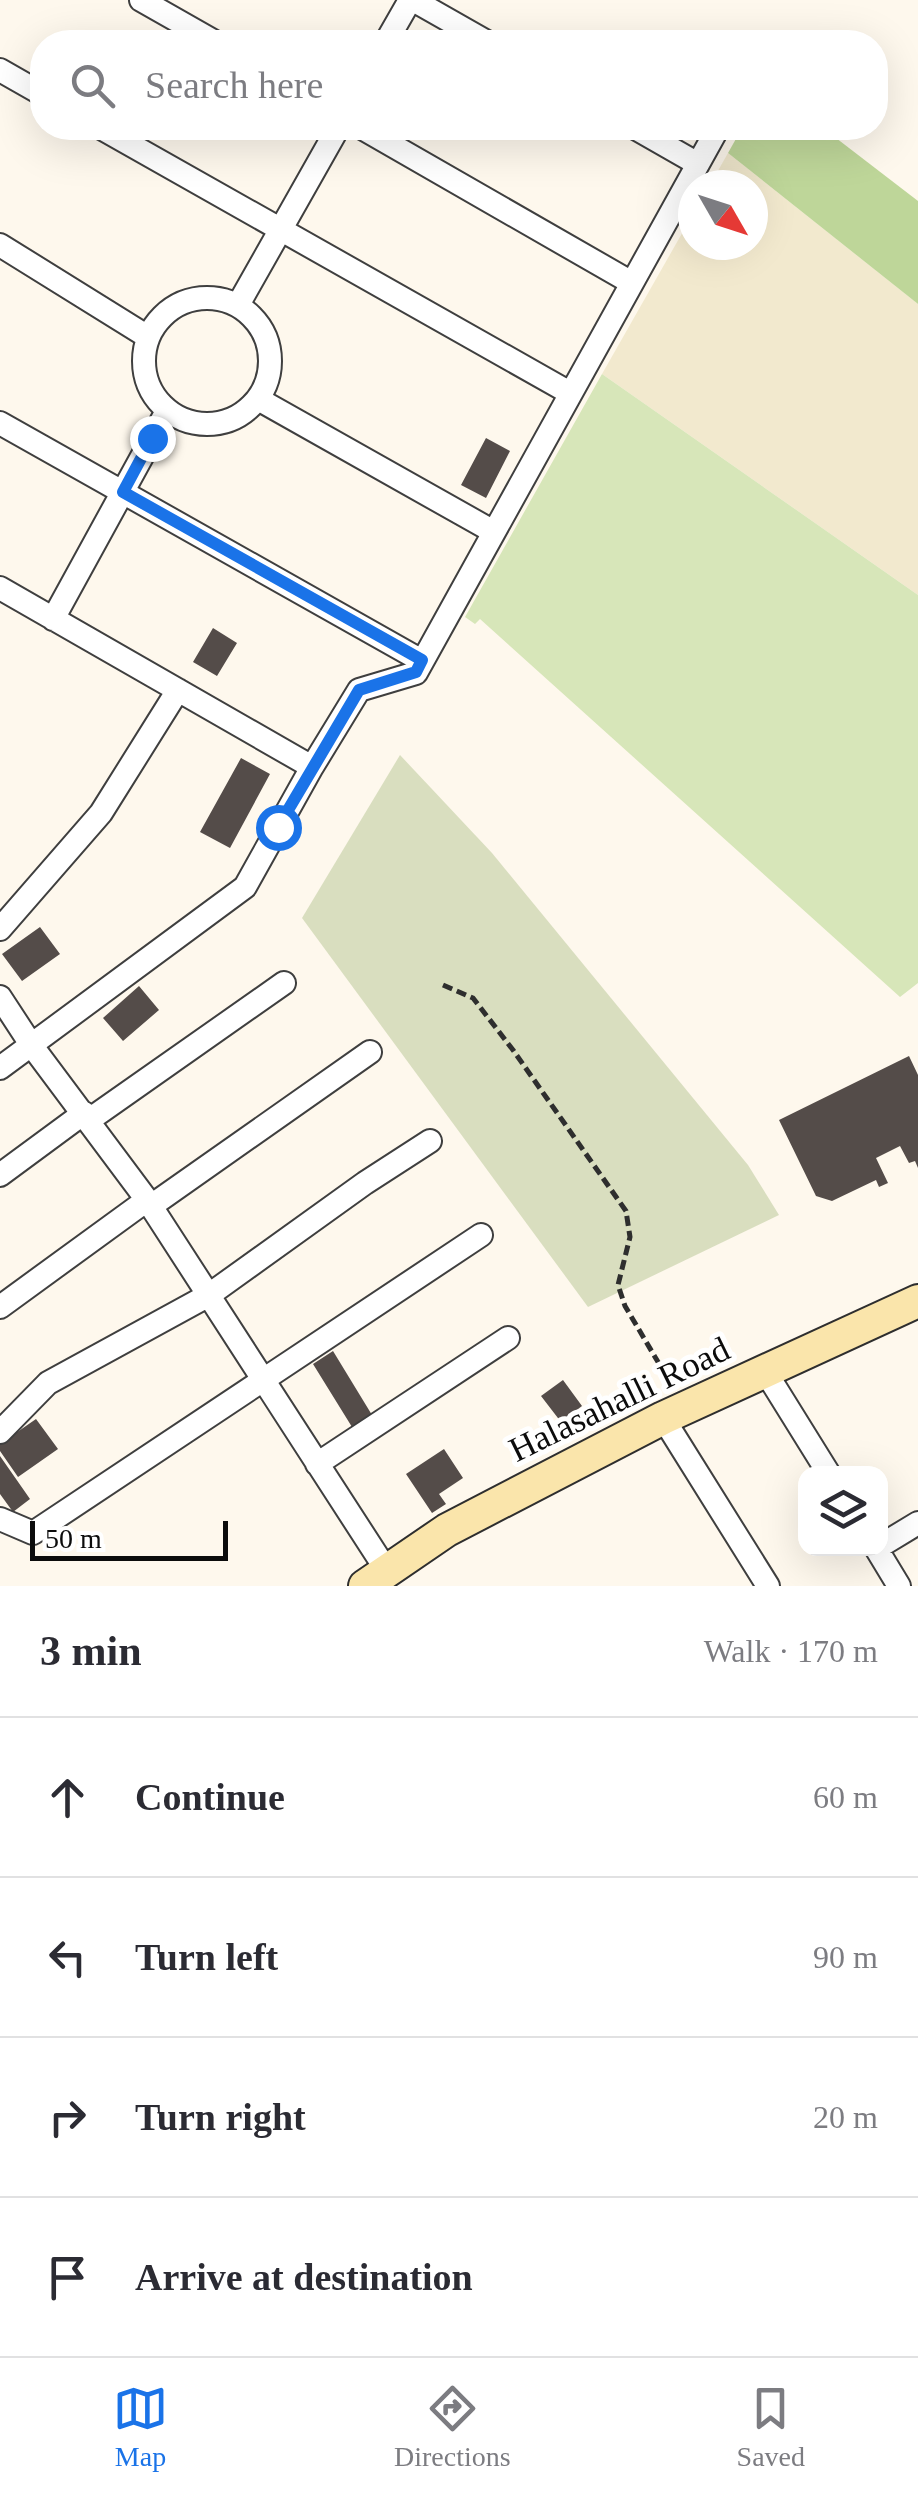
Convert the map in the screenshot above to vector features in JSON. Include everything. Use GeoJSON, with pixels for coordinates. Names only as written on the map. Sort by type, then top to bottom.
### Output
{"type":"FeatureCollection","features":[{"type":"Feature","properties":{"kind":"main road","name":"Halasahalli Road"},"geometry":{"type":"LineString","coordinates":[[376,1578],[447,1530],[674,1413],[918,1300]]}},
{"type":"Feature","properties":{"kind":"street"},"geometry":{"type":"LineString","coordinates":[[141,0],[194,30]]}},
{"type":"Feature","properties":{"kind":"street"},"geometry":{"type":"LineString","coordinates":[[393,30],[412,0],[466,30]]}},
{"type":"Feature","properties":{"kind":"street"},"geometry":{"type":"LineString","coordinates":[[0,70],[30,87]]}},
{"type":"Feature","properties":{"kind":"street"},"geometry":{"type":"LineString","coordinates":[[122,140],[570,393]]}},
{"type":"Feature","properties":{"kind":"street"},"geometry":{"type":"LineString","coordinates":[[238,305],[331,140]]}},
{"type":"Feature","properties":{"kind":"street"},"geometry":{"type":"LineString","coordinates":[[383,140],[632,283]]}},
{"type":"Feature","properties":{"kind":"street"},"geometry":{"type":"LineString","coordinates":[[656,140],[698,164]]}},
{"type":"Feature","properties":{"kind":"street"},"geometry":{"type":"LineString","coordinates":[[0,1068],[245,888],[359,690],[416,672],[711,140]]}},
{"type":"Feature","properties":{"kind":"street"},"geometry":{"type":"LineString","coordinates":[[0,245],[148,337]]}},
{"type":"Feature","properties":{"kind":"street"},"geometry":{"type":"LineString","coordinates":[[196,298],[218,298],[238,305],[255,319],[266,337],[270,358],[268,380],[258,399],[244,413],[225,422],[185,422],[166,411],[153,396],[145,377],[143,357],[148,337],[167,312],[196,298]]}},
{"type":"Feature","properties":{"kind":"street"},"geometry":{"type":"LineString","coordinates":[[258,399],[494,532]]}},
{"type":"Feature","properties":{"kind":"street"},"geometry":{"type":"LineString","coordinates":[[53,619],[166,411]]}},
{"type":"Feature","properties":{"kind":"street"},"geometry":{"type":"LineString","coordinates":[[0,423],[422,660]]}},
{"type":"Feature","properties":{"kind":"street"},"geometry":{"type":"LineString","coordinates":[[0,588],[312,767]]}},
{"type":"Feature","properties":{"kind":"street"},"geometry":{"type":"LineString","coordinates":[[0,929],[101,814],[178,690]]}},
{"type":"Feature","properties":{"kind":"street"},"geometry":{"type":"LineString","coordinates":[[0,1175],[284,983]]}},
{"type":"Feature","properties":{"kind":"street"},"geometry":{"type":"LineString","coordinates":[[0,998],[149,1203],[264,1380],[317,1464],[376,1578]]}},
{"type":"Feature","properties":{"kind":"street"},"geometry":{"type":"LineString","coordinates":[[0,1307],[370,1052]]}},
{"type":"Feature","properties":{"kind":"street"},"geometry":{"type":"LineString","coordinates":[[0,1432],[48,1382],[209,1296],[430,1141]]}},
{"type":"Feature","properties":{"kind":"street"},"geometry":{"type":"LineString","coordinates":[[0,1519],[33,1533],[480,1236]]}},
{"type":"Feature","properties":{"kind":"street"},"geometry":{"type":"LineString","coordinates":[[317,1464],[508,1338]]}},
{"type":"Feature","properties":{"kind":"street"},"geometry":{"type":"LineString","coordinates":[[765,1371],[824,1466]]}},
{"type":"Feature","properties":{"kind":"street"},"geometry":{"type":"LineString","coordinates":[[674,1413],[768,1586]]}},
{"type":"Feature","properties":{"kind":"street"},"geometry":{"type":"LineString","coordinates":[[888,1541],[918,1523]]}},
{"type":"Feature","properties":{"kind":"street"},"geometry":{"type":"LineString","coordinates":[[883,1556],[899,1586]]}},
{"type":"Feature","properties":{"kind":"path"},"geometry":{"type":"LineString","coordinates":[[443,984],[473,998],[626,1210],[630,1237],[618,1285],[674,1413]]}},
{"type":"Feature","properties":{"kind":"shaded area"},"geometry":{"type":"Polygon","coordinates":[[[728,153],[749,170],[718,170],[728,153]]]}},
{"type":"Feature","properties":{"kind":"shaded area"},"geometry":{"type":"Polygon","coordinates":[[[768,185],[918,304],[918,595],[602,374],[678,240],[678,260],[768,260],[768,185]]]}},
{"type":"Feature","properties":{"kind":"green space"},"geometry":{"type":"Polygon","coordinates":[[[735,140],[839,140],[918,201],[918,304],[768,185],[768,170],[749,170],[728,153],[735,140]]]}},
{"type":"Feature","properties":{"kind":"green space"},"geometry":{"type":"Polygon","coordinates":[[[602,374],[918,595],[918,983],[900,997],[480,619],[475,624],[465,617],[602,374]]]}},
{"type":"Feature","properties":{"kind":"green space"},"geometry":{"type":"Polygon","coordinates":[[[400,755],[492,853],[748,1165],[779,1215],[588,1307],[302,918],[400,755]]]}},
{"type":"Feature","properties":{"kind":"building"},"geometry":{"type":"Polygon","coordinates":[[[486,438],[510,451],[486,498],[461,485],[486,438]]]}},
{"type":"Feature","properties":{"kind":"building"},"geometry":{"type":"Polygon","coordinates":[[[213,628],[237,643],[217,676],[193,662],[213,628]]]}},
{"type":"Feature","properties":{"kind":"building"},"geometry":{"type":"Polygon","coordinates":[[[241,758],[270,774],[230,848],[200,832],[241,758]]]}},
{"type":"Feature","properties":{"kind":"building"},"geometry":{"type":"Polygon","coordinates":[[[40,927],[60,954],[22,981],[2,954],[40,927]]]}},
{"type":"Feature","properties":{"kind":"building"},"geometry":{"type":"Polygon","coordinates":[[[139,986],[159,1010],[123,1041],[103,1018],[139,986]]]}},
{"type":"Feature","properties":{"kind":"building"},"geometry":{"type":"Polygon","coordinates":[[[909,1056],[918,1075],[918,1168],[915,1161],[909,1163],[900,1146],[876,1158],[888,1183],[879,1187],[876,1180],[832,1201],[816,1196],[779,1120],[909,1056]]]}},
{"type":"Feature","properties":{"kind":"building"},"geometry":{"type":"Polygon","coordinates":[[[333,1351],[372,1415],[352,1427],[313,1364],[333,1351]]]}},
{"type":"Feature","properties":{"kind":"building"},"geometry":{"type":"Polygon","coordinates":[[[563,1380],[582,1406],[561,1422],[541,1396],[563,1380]]]}},
{"type":"Feature","properties":{"kind":"building"},"geometry":{"type":"Polygon","coordinates":[[[36,1419],[58,1449],[18,1477],[0,1451],[0,1444],[36,1419]]]}},
{"type":"Feature","properties":{"kind":"building"},"geometry":{"type":"Polygon","coordinates":[[[444,1449],[463,1478],[439,1494],[446,1504],[432,1513],[406,1474],[444,1449]]]}},
{"type":"Feature","properties":{"kind":"building"},"geometry":{"type":"Polygon","coordinates":[[[0,1456],[30,1499],[13,1512],[0,1494],[0,1456]]]}},
{"type":"Feature","properties":{"kind":"route"},"geometry":{"type":"LineString","coordinates":[[152,438],[123,492],[422,660],[416,672],[359,690],[278,827]]}}]}
